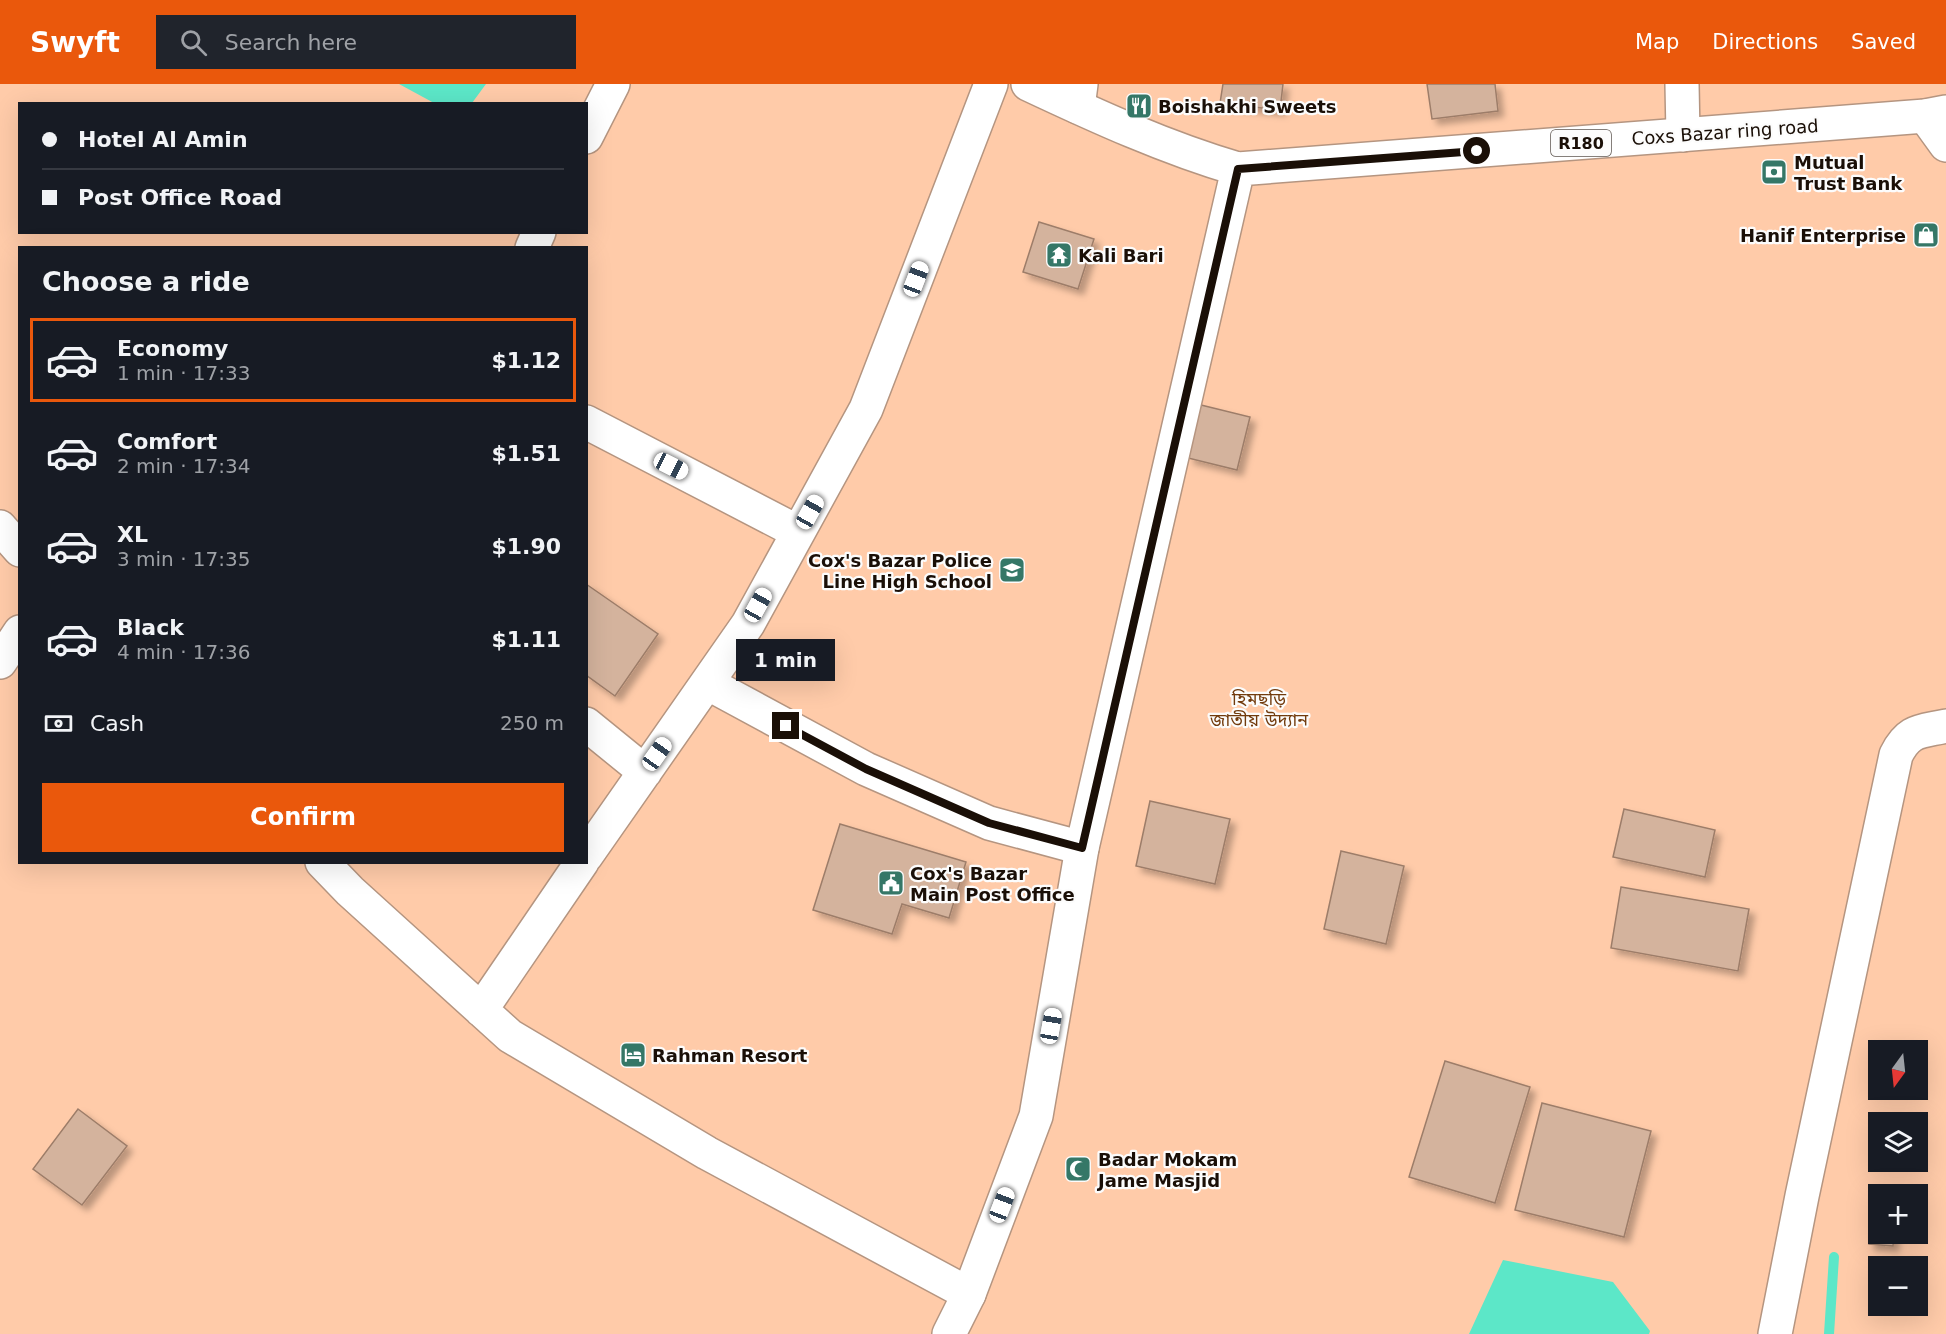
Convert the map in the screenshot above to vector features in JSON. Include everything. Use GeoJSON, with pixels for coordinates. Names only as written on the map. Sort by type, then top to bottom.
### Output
{"type":"FeatureCollection","features":[{"type":"Feature","properties":{"kind":"street"},"geometry":{"type":"LineString","coordinates":[[588,133],[613,84]]}},
{"type":"Feature","properties":{"kind":"street"},"geometry":{"type":"LineString","coordinates":[[588,853],[748,624],[866,409],[992,84]]}},
{"type":"Feature","properties":{"kind":"street","name":"R180"},"geometry":{"type":"LineString","coordinates":[[1028,84],[1079,96],[1198,157],[1238,169]]}},
{"type":"Feature","properties":{"kind":"street"},"geometry":{"type":"LineString","coordinates":[[1682,84],[1683,135]]}},
{"type":"Feature","properties":{"kind":"street"},"geometry":{"type":"LineString","coordinates":[[1935,114],[1946,145]]}},
{"type":"Feature","properties":{"kind":"street","name":"Coxs Bazar ring road"},"geometry":{"type":"LineString","coordinates":[[1238,169],[1935,114]]}},
{"type":"Feature","properties":{"kind":"street"},"geometry":{"type":"LineString","coordinates":[[949,1334],[969,1294],[1036,1116],[1082,848],[1238,169]]}},
{"type":"Feature","properties":{"kind":"street"},"geometry":{"type":"LineString","coordinates":[[588,423],[798,532]]}},
{"type":"Feature","properties":{"kind":"street"},"geometry":{"type":"LineString","coordinates":[[0,527],[18,548]]}},
{"type":"Feature","properties":{"kind":"street"},"geometry":{"type":"LineString","coordinates":[[0,662],[18,635]]}},
{"type":"Feature","properties":{"kind":"street"},"geometry":{"type":"LineString","coordinates":[[707,683],[866,769],[989,823],[1082,848]]}},
{"type":"Feature","properties":{"kind":"street"},"geometry":{"type":"LineString","coordinates":[[588,726],[645,772]]}},
{"type":"Feature","properties":{"kind":"street"},"geometry":{"type":"LineString","coordinates":[[1775,1334],[1804,1184],[1896,755],[1903,741],[1916,733],[1946,726]]}},
{"type":"Feature","properties":{"kind":"street"},"geometry":{"type":"LineString","coordinates":[[324,864],[350,891],[510,1036],[707,1153],[969,1294]]}},
{"type":"Feature","properties":{"kind":"street"},"geometry":{"type":"LineString","coordinates":[[482,1010],[581,864]]}},
{"type":"Feature","properties":{"kind":"green space","name":"হিমছড়ি জাতীয় উদ্যান"},"geometry":{"type":"Polygon","coordinates":[[[0,84],[1946,84],[1946,1334],[0,1334],[0,84]]]}},
{"type":"Feature","properties":{"kind":"shaded area"},"geometry":{"type":"Polygon","coordinates":[[[399,84],[486,84],[473,102],[432,102],[399,84]]]}},
{"type":"Feature","properties":{"kind":"shaded area"},"geometry":{"type":"Polygon","coordinates":[[[1503,1260],[1613,1282],[1650,1331],[1649,1334],[1469,1334],[1503,1260]]]}},
{"type":"Feature","properties":{"kind":"building"},"geometry":{"type":"Polygon","coordinates":[[[1223,84],[1283,84],[1280,110],[1220,103],[1223,84]]]}},
{"type":"Feature","properties":{"kind":"building"},"geometry":{"type":"Polygon","coordinates":[[[1427,84],[1495,84],[1498,111],[1432,119],[1427,84]]]}},
{"type":"Feature","properties":{"kind":"building","name":"Kali Bari"},"geometry":{"type":"Polygon","coordinates":[[[1039,222],[1094,239],[1078,289],[1023,272],[1039,222]]]}},
{"type":"Feature","properties":{"kind":"building"},"geometry":{"type":"Polygon","coordinates":[[[1201,405],[1250,417],[1237,470],[1188,458],[1201,405]]]}},
{"type":"Feature","properties":{"kind":"building"},"geometry":{"type":"Polygon","coordinates":[[[588,585],[658,634],[615,696],[588,676],[588,585]]]}},
{"type":"Feature","properties":{"kind":"building"},"geometry":{"type":"Polygon","coordinates":[[[1150,801],[1230,819],[1215,884],[1136,866],[1150,801]]]}},
{"type":"Feature","properties":{"kind":"building"},"geometry":{"type":"Polygon","coordinates":[[[1624,809],[1715,830],[1705,877],[1613,857],[1624,809]]]}},
{"type":"Feature","properties":{"kind":"building","name":"Cox's Bazar Main Post Office"},"geometry":{"type":"Polygon","coordinates":[[[840,824],[966,862],[949,918],[902,904],[892,934],[813,910],[840,824]]]}},
{"type":"Feature","properties":{"kind":"building"},"geometry":{"type":"Polygon","coordinates":[[[1341,851],[1404,866],[1386,944],[1324,929],[1341,851]]]}},
{"type":"Feature","properties":{"kind":"building"},"geometry":{"type":"Polygon","coordinates":[[[1621,887],[1749,909],[1738,971],[1611,948],[1621,887]]]}},
{"type":"Feature","properties":{"kind":"building"},"geometry":{"type":"Polygon","coordinates":[[[1445,1061],[1530,1087],[1495,1203],[1409,1177],[1445,1061]]]}},
{"type":"Feature","properties":{"kind":"building"},"geometry":{"type":"Polygon","coordinates":[[[1542,1103],[1651,1131],[1624,1237],[1515,1210],[1542,1103]]]}},
{"type":"Feature","properties":{"kind":"building"},"geometry":{"type":"Polygon","coordinates":[[[78,1109],[127,1146],[82,1205],[33,1169],[78,1109]]]}},
{"type":"Feature","properties":{"kind":"building"},"geometry":{"type":"Polygon","coordinates":[[[1869,1244],[1893,1244],[1893,1246],[1869,1244]]]}},
{"type":"Feature","properties":{"kind":"waterway"},"geometry":{"type":"LineString","coordinates":[[1829,1334],[1834,1257]]}},
{"type":"Feature","properties":{"kind":"place","name":"Boishakhi Sweets"},"geometry":{"type":"Point","coordinates":[1139,106]}},
{"type":"Feature","properties":{"kind":"place","name":"Mutual Trust Bank"},"geometry":{"type":"Point","coordinates":[1774,172]}},
{"type":"Feature","properties":{"kind":"place","name":"Hanif Enterprise"},"geometry":{"type":"Point","coordinates":[1926,235]}},
{"type":"Feature","properties":{"kind":"place","name":"Kali Bari"},"geometry":{"type":"Point","coordinates":[1059,255]}},
{"type":"Feature","properties":{"kind":"place","name":"Cox's Bazar Police Line High School"},"geometry":{"type":"Point","coordinates":[1012,570]}},
{"type":"Feature","properties":{"kind":"place","name":"Cox's Bazar Main Post Office"},"geometry":{"type":"Point","coordinates":[891,883]}},
{"type":"Feature","properties":{"kind":"place","name":"Rahman Resort"},"geometry":{"type":"Point","coordinates":[633,1055]}},
{"type":"Feature","properties":{"kind":"place","name":"Badar Mokam Jame Masjid"},"geometry":{"type":"Point","coordinates":[1078,1169]}},
{"type":"Feature","properties":{"kind":"route"},"geometry":{"type":"LineString","coordinates":[[786,726],[866,769],[989,823],[1082,848],[1238,169],[1477,151]]}}]}
